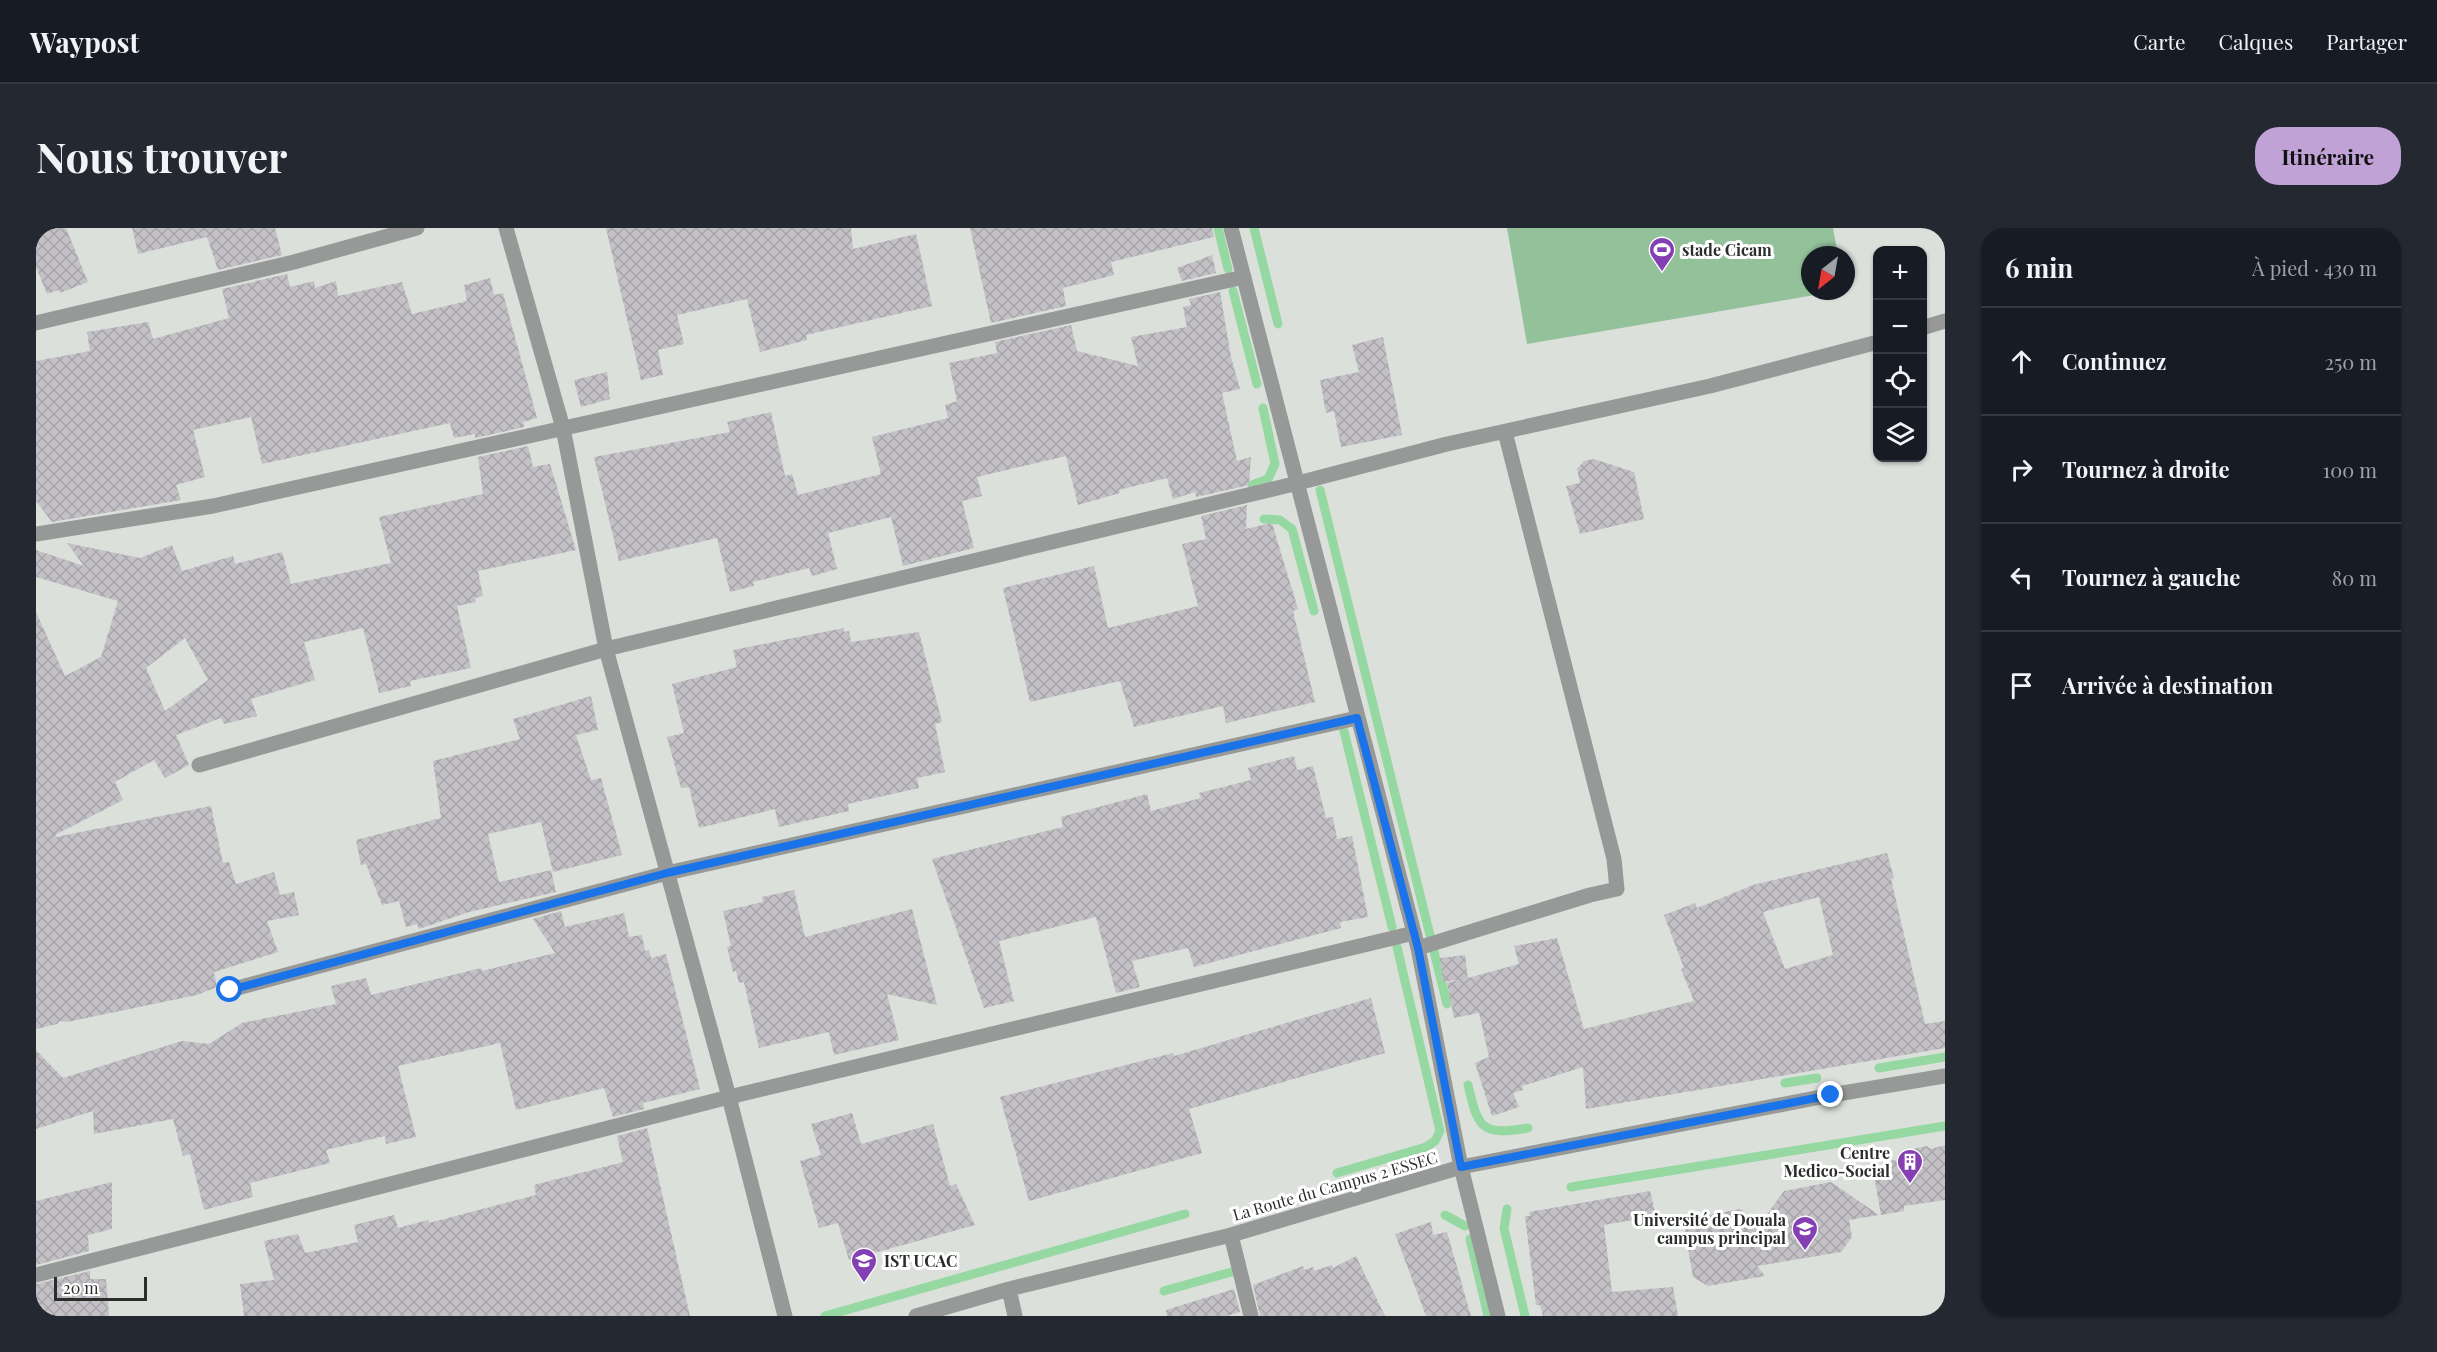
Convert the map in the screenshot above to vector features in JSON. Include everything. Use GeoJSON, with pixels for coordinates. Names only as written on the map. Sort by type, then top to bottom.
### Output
{"type":"FeatureCollection","features":[{"type":"Feature","properties":{"kind":"street"},"geometry":{"type":"LineString","coordinates":[[36,323],[294,262],[417,228]]}},
{"type":"Feature","properties":{"kind":"street"},"geometry":{"type":"LineString","coordinates":[[506,228],[563,428],[606,649],[729,1097],[785,1316]]}},
{"type":"Feature","properties":{"kind":"street"},"geometry":{"type":"LineString","coordinates":[[1232,228],[1416,940],[1461,1167],[1498,1316]]}},
{"type":"Feature","properties":{"kind":"street"},"geometry":{"type":"LineString","coordinates":[[36,534],[213,506],[1244,277]]}},
{"type":"Feature","properties":{"kind":"street"},"geometry":{"type":"LineString","coordinates":[[1927,327],[1945,321]]}},
{"type":"Feature","properties":{"kind":"street"},"geometry":{"type":"LineString","coordinates":[[199,765],[606,649],[1505,432],[1710,386],[1873,343]]}},
{"type":"Feature","properties":{"kind":"street"},"geometry":{"type":"LineString","coordinates":[[36,1275],[729,1097],[1416,940],[1617,889],[1614,859],[1505,432]]}},
{"type":"Feature","properties":{"kind":"street"},"geometry":{"type":"LineString","coordinates":[[230,990],[667,873],[1357,718]]}},
{"type":"Feature","properties":{"kind":"street","name":"La Route du Campus 2 ESSEC"},"geometry":{"type":"LineString","coordinates":[[916,1316],[1009,1288],[1231,1235],[1461,1167],[1831,1095],[1945,1076]]}},
{"type":"Feature","properties":{"kind":"street"},"geometry":{"type":"LineString","coordinates":[[1231,1235],[1251,1316]]}},
{"type":"Feature","properties":{"kind":"street"},"geometry":{"type":"LineString","coordinates":[[1009,1288],[1015,1316]]}},
{"type":"Feature","properties":{"kind":"green space","name":"stade Cicam"},"geometry":{"type":"Polygon","coordinates":[[[1507,228],[1833,228],[1836,246],[1801,246],[1801,297],[1527,344],[1507,228]]]}},
{"type":"Feature","properties":{"kind":"building"},"geometry":{"type":"Polygon","coordinates":[[[36,228],[66,228],[88,282],[60,293],[59,290],[47,294],[36,267],[36,228]]]}},
{"type":"Feature","properties":{"kind":"building"},"geometry":{"type":"Polygon","coordinates":[[[132,228],[275,228],[282,255],[218,270],[207,237],[138,254],[132,228]]]}},
{"type":"Feature","properties":{"kind":"building"},"geometry":{"type":"Polygon","coordinates":[[[606,228],[851,228],[853,249],[916,234],[932,306],[806,335],[807,340],[760,352],[747,299],[677,315],[684,344],[658,350],[663,375],[641,380],[606,228]]]}},
{"type":"Feature","properties":{"kind":"building"},"geometry":{"type":"Polygon","coordinates":[[[970,228],[1212,228],[1214,237],[1111,262],[1114,275],[1063,288],[1066,306],[991,323],[970,228]]]}},
{"type":"Feature","properties":{"kind":"building"},"geometry":{"type":"Polygon","coordinates":[[[1212,255],[1216,273],[1182,281],[1177,268],[1212,255]]]}},
{"type":"Feature","properties":{"kind":"building"},"geometry":{"type":"Polygon","coordinates":[[[287,274],[290,287],[314,281],[315,288],[336,281],[338,296],[402,282],[412,314],[467,301],[464,285],[490,278],[494,295],[503,293],[537,418],[523,422],[524,427],[475,438],[475,434],[454,438],[450,423],[262,464],[251,417],[193,430],[205,477],[176,485],[181,500],[52,522],[36,501],[36,361],[90,351],[87,332],[148,322],[153,339],[229,318],[222,289],[287,274]]]}},
{"type":"Feature","properties":{"kind":"building"},"geometry":{"type":"Polygon","coordinates":[[[1220,292],[1231,357],[1240,389],[1222,393],[1237,461],[1251,457],[1249,485],[1196,497],[1195,492],[1173,499],[1167,478],[1119,490],[1120,493],[1078,505],[1066,456],[977,477],[982,496],[962,501],[974,548],[903,566],[891,517],[828,533],[837,569],[812,576],[809,568],[753,582],[754,586],[730,592],[717,538],[619,561],[594,457],[730,432],[727,422],[771,412],[785,476],[792,474],[798,495],[881,474],[872,437],[948,418],[945,405],[957,401],[949,363],[997,353],[995,342],[1071,325],[1077,351],[1138,366],[1131,337],[1187,327],[1183,307],[1191,305],[1189,299],[1220,292]]]}},
{"type":"Feature","properties":{"kind":"building"},"geometry":{"type":"Polygon","coordinates":[[[1383,337],[1402,435],[1341,447],[1334,411],[1326,413],[1320,380],[1359,372],[1352,345],[1383,337]]]}},
{"type":"Feature","properties":{"kind":"building"},"geometry":{"type":"Polygon","coordinates":[[[607,372],[610,399],[581,407],[574,380],[607,372]]]}},
{"type":"Feature","properties":{"kind":"building"},"geometry":{"type":"Polygon","coordinates":[[[528,446],[533,467],[550,464],[576,550],[478,571],[483,596],[475,598],[476,602],[457,606],[471,668],[410,681],[411,686],[379,693],[363,628],[304,642],[315,680],[251,699],[257,716],[224,724],[221,718],[176,735],[189,765],[165,778],[154,760],[115,782],[123,800],[55,835],[56,837],[211,806],[223,863],[229,862],[236,884],[274,872],[280,895],[294,892],[299,915],[267,921],[278,952],[214,972],[217,987],[197,995],[67,1022],[60,1021],[57,1024],[36,1029],[36,612],[65,676],[101,657],[118,601],[36,577],[36,550],[84,566],[67,543],[140,558],[172,545],[182,571],[233,556],[235,564],[282,552],[291,584],[391,563],[379,517],[483,494],[478,457],[528,446]],[[185,638],[146,668],[165,711],[208,680],[185,638]]]}},
{"type":"Feature","properties":{"kind":"building"},"geometry":{"type":"Polygon","coordinates":[[[1594,459],[1634,472],[1644,519],[1580,534],[1566,486],[1580,483],[1577,469],[1584,461],[1594,459]]]}},
{"type":"Feature","properties":{"kind":"building"},"geometry":{"type":"Polygon","coordinates":[[[1247,505],[1246,529],[1272,523],[1298,609],[1293,611],[1315,702],[1226,723],[1223,706],[1134,727],[1120,681],[1030,702],[1003,588],[1094,566],[1108,628],[1198,606],[1182,544],[1206,539],[1201,516],[1247,505]]]}},
{"type":"Feature","properties":{"kind":"building"},"geometry":{"type":"Polygon","coordinates":[[[844,628],[844,632],[849,631],[851,642],[919,632],[942,722],[935,724],[945,772],[917,778],[919,788],[848,804],[849,811],[779,827],[775,809],[699,828],[689,787],[681,788],[667,737],[684,733],[672,684],[737,667],[733,650],[844,628]]]}},
{"type":"Feature","properties":{"kind":"building"},"geometry":{"type":"Polygon","coordinates":[[[591,696],[598,730],[576,735],[591,780],[601,778],[622,855],[553,872],[541,822],[488,834],[499,882],[551,870],[556,892],[469,912],[419,929],[417,924],[406,927],[399,901],[382,905],[366,864],[361,865],[356,840],[441,818],[433,761],[520,739],[513,719],[591,696]]]}},
{"type":"Feature","properties":{"kind":"building"},"geometry":{"type":"Polygon","coordinates":[[[1294,756],[1297,770],[1313,766],[1326,818],[1333,817],[1337,839],[1352,836],[1368,917],[1340,922],[1341,928],[1194,967],[1188,948],[1132,961],[1140,987],[1116,993],[1096,917],[999,941],[1014,1001],[984,1008],[932,859],[1063,827],[1061,817],[1147,794],[1151,811],[1201,798],[1199,793],[1251,780],[1248,768],[1294,756]]]}},
{"type":"Feature","properties":{"kind":"building"},"geometry":{"type":"Polygon","coordinates":[[[1887,853],[1925,1024],[1945,1021],[1945,1048],[1586,1109],[1583,1067],[1522,1086],[1523,1090],[1513,1093],[1519,1107],[1492,1116],[1475,1063],[1489,1057],[1479,1013],[1454,1018],[1447,983],[1459,980],[1443,982],[1440,958],[1465,955],[1468,978],[1519,964],[1514,946],[1557,938],[1584,1029],[1694,1001],[1664,915],[1695,903],[1697,908],[1753,885],[1887,853]],[[1819,897],[1763,912],[1785,969],[1833,955],[1819,897]]]}},
{"type":"Feature","properties":{"kind":"building"},"geometry":{"type":"Polygon","coordinates":[[[794,890],[805,937],[912,909],[937,1005],[887,994],[899,1040],[834,1055],[829,1032],[759,1048],[744,982],[739,983],[736,971],[733,972],[727,947],[731,946],[723,911],[763,902],[762,897],[794,890]]]}},
{"type":"Feature","properties":{"kind":"building"},"geometry":{"type":"Polygon","coordinates":[[[561,911],[565,927],[624,913],[629,937],[642,935],[645,951],[649,950],[651,958],[666,954],[700,1089],[643,1103],[644,1109],[613,1117],[604,1088],[516,1110],[500,1043],[398,1066],[416,1137],[386,1144],[385,1136],[326,1150],[330,1163],[250,1183],[253,1197],[204,1210],[190,1154],[183,1156],[173,1119],[94,1134],[93,1111],[36,1129],[36,1050],[63,1078],[182,1041],[209,1044],[242,1023],[336,1004],[331,986],[366,978],[371,995],[481,968],[482,971],[555,953],[533,919],[561,911]]]}},
{"type":"Feature","properties":{"kind":"building"},"geometry":{"type":"Polygon","coordinates":[[[1371,998],[1385,1053],[1189,1109],[1202,1153],[1029,1201],[1000,1097],[1173,1053],[1174,1056],[1371,998]]]}},
{"type":"Feature","properties":{"kind":"building"},"geometry":{"type":"Polygon","coordinates":[[[852,1113],[861,1144],[933,1124],[950,1186],[956,1184],[975,1225],[849,1260],[838,1223],[819,1228],[800,1161],[821,1155],[811,1124],[852,1113]]]}},
{"type":"Feature","properties":{"kind":"building"},"geometry":{"type":"Polygon","coordinates":[[[647,1128],[690,1316],[244,1316],[240,1284],[274,1280],[264,1241],[298,1234],[305,1253],[358,1242],[354,1225],[394,1215],[398,1228],[428,1220],[429,1223],[536,1195],[534,1185],[623,1162],[617,1136],[647,1128]]]}},
{"type":"Feature","properties":{"kind":"building","name":"Centre Medico-Social"},"geometry":{"type":"Polygon","coordinates":[[[1945,1145],[1945,1200],[1904,1206],[1904,1211],[1881,1215],[1873,1170],[1882,1169],[1882,1162],[1902,1159],[1908,1150],[1927,1146],[1931,1149],[1945,1145]]]}},
{"type":"Feature","properties":{"kind":"building"},"geometry":{"type":"Polygon","coordinates":[[[112,1182],[112,1229],[88,1235],[89,1251],[36,1265],[36,1201],[112,1182]]]}},
{"type":"Feature","properties":{"kind":"building"},"geometry":{"type":"Polygon","coordinates":[[[1831,1182],[1879,1215],[1849,1220],[1852,1237],[1841,1252],[1757,1266],[1765,1276],[1708,1286],[1693,1277],[1685,1231],[1694,1218],[1740,1209],[1760,1224],[1784,1191],[1831,1182]]]}},
{"type":"Feature","properties":{"kind":"building"},"geometry":{"type":"Polygon","coordinates":[[[1650,1191],[1656,1216],[1604,1225],[1612,1292],[1673,1287],[1678,1316],[1543,1316],[1540,1305],[1536,1305],[1525,1216],[1530,1216],[1529,1212],[1650,1191]]]}},
{"type":"Feature","properties":{"kind":"building"},"geometry":{"type":"Polygon","coordinates":[[[1431,1222],[1433,1235],[1447,1232],[1471,1316],[1426,1316],[1395,1234],[1431,1222]]]}},
{"type":"Feature","properties":{"kind":"building"},"geometry":{"type":"Polygon","coordinates":[[[1356,1256],[1385,1316],[1260,1316],[1253,1285],[1303,1266],[1304,1270],[1313,1267],[1314,1271],[1332,1265],[1333,1268],[1356,1256]]]}},
{"type":"Feature","properties":{"kind":"building"},"geometry":{"type":"Polygon","coordinates":[[[90,1271],[90,1279],[106,1279],[109,1316],[36,1316],[36,1284],[90,1271]]]}},
{"type":"Feature","properties":{"kind":"building"},"geometry":{"type":"Polygon","coordinates":[[[1234,1289],[1240,1312],[1227,1316],[1167,1316],[1166,1310],[1234,1289]]]}},
{"type":"Feature","properties":{"kind":"waterway"},"geometry":{"type":"LineString","coordinates":[[1218,228],[1228,269]]}},
{"type":"Feature","properties":{"kind":"waterway"},"geometry":{"type":"LineString","coordinates":[[1254,228],[1278,324]]}},
{"type":"Feature","properties":{"kind":"waterway"},"geometry":{"type":"LineString","coordinates":[[1233,291],[1257,384]]}},
{"type":"Feature","properties":{"kind":"waterway"},"geometry":{"type":"LineString","coordinates":[[1252,485],[1268,479],[1275,464],[1263,408]]}},
{"type":"Feature","properties":{"kind":"waterway"},"geometry":{"type":"LineString","coordinates":[[1320,490],[1447,1004]]}},
{"type":"Feature","properties":{"kind":"waterway"},"geometry":{"type":"LineString","coordinates":[[1264,519],[1280,520],[1292,529],[1314,611]]}},
{"type":"Feature","properties":{"kind":"waterway"},"geometry":{"type":"LineString","coordinates":[[1344,731],[1392,927]]}},
{"type":"Feature","properties":{"kind":"waterway"},"geometry":{"type":"LineString","coordinates":[[1337,1173],[1426,1147],[1435,1141],[1440,1131],[1397,947]]}},
{"type":"Feature","properties":{"kind":"waterway"},"geometry":{"type":"LineString","coordinates":[[1879,1068],[1945,1057]]}},
{"type":"Feature","properties":{"kind":"waterway"},"geometry":{"type":"LineString","coordinates":[[1785,1083],[1817,1078]]}},
{"type":"Feature","properties":{"kind":"waterway"},"geometry":{"type":"LineString","coordinates":[[1468,1085],[1475,1111],[1484,1126],[1500,1131],[1528,1128]]}},
{"type":"Feature","properties":{"kind":"waterway"},"geometry":{"type":"LineString","coordinates":[[1571,1187],[1945,1126]]}},
{"type":"Feature","properties":{"kind":"waterway"},"geometry":{"type":"LineString","coordinates":[[1507,1209],[1504,1228],[1525,1316]]}},
{"type":"Feature","properties":{"kind":"waterway"},"geometry":{"type":"LineString","coordinates":[[825,1316],[1185,1214]]}},
{"type":"Feature","properties":{"kind":"waterway"},"geometry":{"type":"LineString","coordinates":[[1445,1215],[1465,1226]]}},
{"type":"Feature","properties":{"kind":"waterway"},"geometry":{"type":"LineString","coordinates":[[1470,1239],[1488,1316]]}},
{"type":"Feature","properties":{"kind":"waterway"},"geometry":{"type":"LineString","coordinates":[[1164,1291],[1235,1271]]}},
{"type":"Feature","properties":{"kind":"place","name":"stade Cicam"},"geometry":{"type":"Point","coordinates":[1662,273]}},
{"type":"Feature","properties":{"kind":"place","name":"Centre Medico-Social"},"geometry":{"type":"Point","coordinates":[1910,1185]}},
{"type":"Feature","properties":{"kind":"place","name":"Université de Douala campus principal"},"geometry":{"type":"Point","coordinates":[1805,1252]}},
{"type":"Feature","properties":{"kind":"place","name":"IST UCAC"},"geometry":{"type":"Point","coordinates":[864,1284]}},
{"type":"Feature","properties":{"kind":"route"},"geometry":{"type":"LineString","coordinates":[[230,990],[667,873],[1357,718],[1418,948],[1461,1167],[1831,1095]]}}]}
